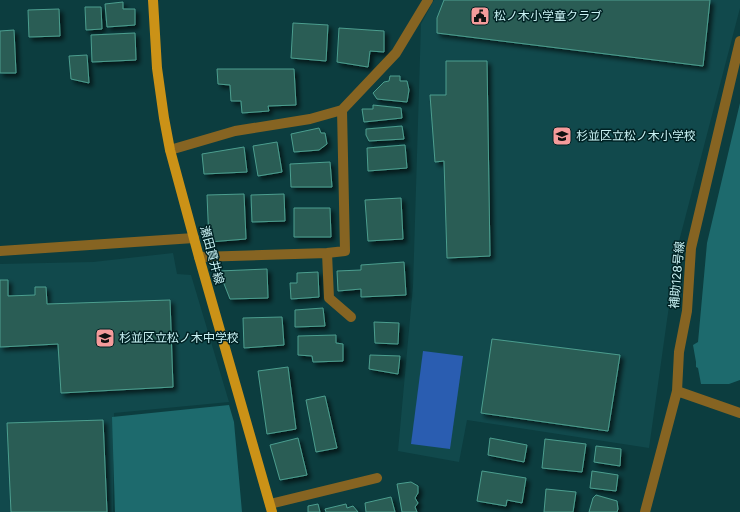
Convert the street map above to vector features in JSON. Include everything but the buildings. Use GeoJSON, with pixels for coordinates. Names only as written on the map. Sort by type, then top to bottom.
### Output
{"type":"FeatureCollection","features":[{"type":"Feature","properties":{"kind":"main road","name":"瀬田貫井線"},"geometry":{"type":"LineString","coordinates":[[153,0],[156,68],[170,150],[271,508]]}},
{"type":"Feature","properties":{"kind":"street"},"geometry":{"type":"LineString","coordinates":[[170,150],[235,131],[310,119],[342,110],[396,53],[428,0]]}},
{"type":"Feature","properties":{"kind":"street","name":"補助128号線"},"geometry":{"type":"LineString","coordinates":[[645,512],[677,391],[679,352],[687,311],[691,248],[740,41]]}},
{"type":"Feature","properties":{"kind":"street"},"geometry":{"type":"LineString","coordinates":[[199,257],[327,253],[345,251],[342,110]]}},
{"type":"Feature","properties":{"kind":"street"},"geometry":{"type":"LineString","coordinates":[[0,251],[194,238]]}},
{"type":"Feature","properties":{"kind":"street"},"geometry":{"type":"LineString","coordinates":[[327,253],[329,298],[351,317]]}},
{"type":"Feature","properties":{"kind":"street"},"geometry":{"type":"LineString","coordinates":[[677,391],[740,414]]}},
{"type":"Feature","properties":{"kind":"street"},"geometry":{"type":"LineString","coordinates":[[271,508],[377,478]]}},
{"type":"Feature","properties":{"kind":"shaded area","name":"杉並区立松ノ木小学校"},"geometry":{"type":"Polygon","coordinates":[[[434,0],[740,0],[740,8],[677,249],[649,448],[467,420],[459,462],[398,451],[413,286],[421,24],[434,0]]]}},
{"type":"Feature","properties":{"kind":"shaded area"},"geometry":{"type":"Polygon","coordinates":[[[740,103],[740,380],[729,384],[701,384],[698,368],[696,367],[693,345],[698,342],[707,243],[740,103]]]}},
{"type":"Feature","properties":{"kind":"shaded area","name":"杉並区立松ノ木中学校"},"geometry":{"type":"Polygon","coordinates":[[[173,253],[177,274],[191,275],[229,402],[114,413],[113,512],[0,512],[0,264],[93,262],[173,253]]]}},
{"type":"Feature","properties":{"kind":"shaded area"},"geometry":{"type":"Polygon","coordinates":[[[229,405],[234,422],[242,512],[115,512],[112,417],[229,405]]]}},
{"type":"Feature","properties":{"kind":"water"},"geometry":{"type":"Polygon","coordinates":[[[423,351],[463,356],[450,449],[411,444],[423,351]]]}},
{"type":"Feature","properties":{"kind":"place","name":"松ノ木小学童クラブ"},"geometry":{"type":"Point","coordinates":[480,16]}},
{"type":"Feature","properties":{"kind":"place","name":"杉並区立松ノ木小学校"},"geometry":{"type":"Point","coordinates":[562,136]}},
{"type":"Feature","properties":{"kind":"place","name":"杉並区立松ノ木中学校"},"geometry":{"type":"Point","coordinates":[105,338]}}]}
